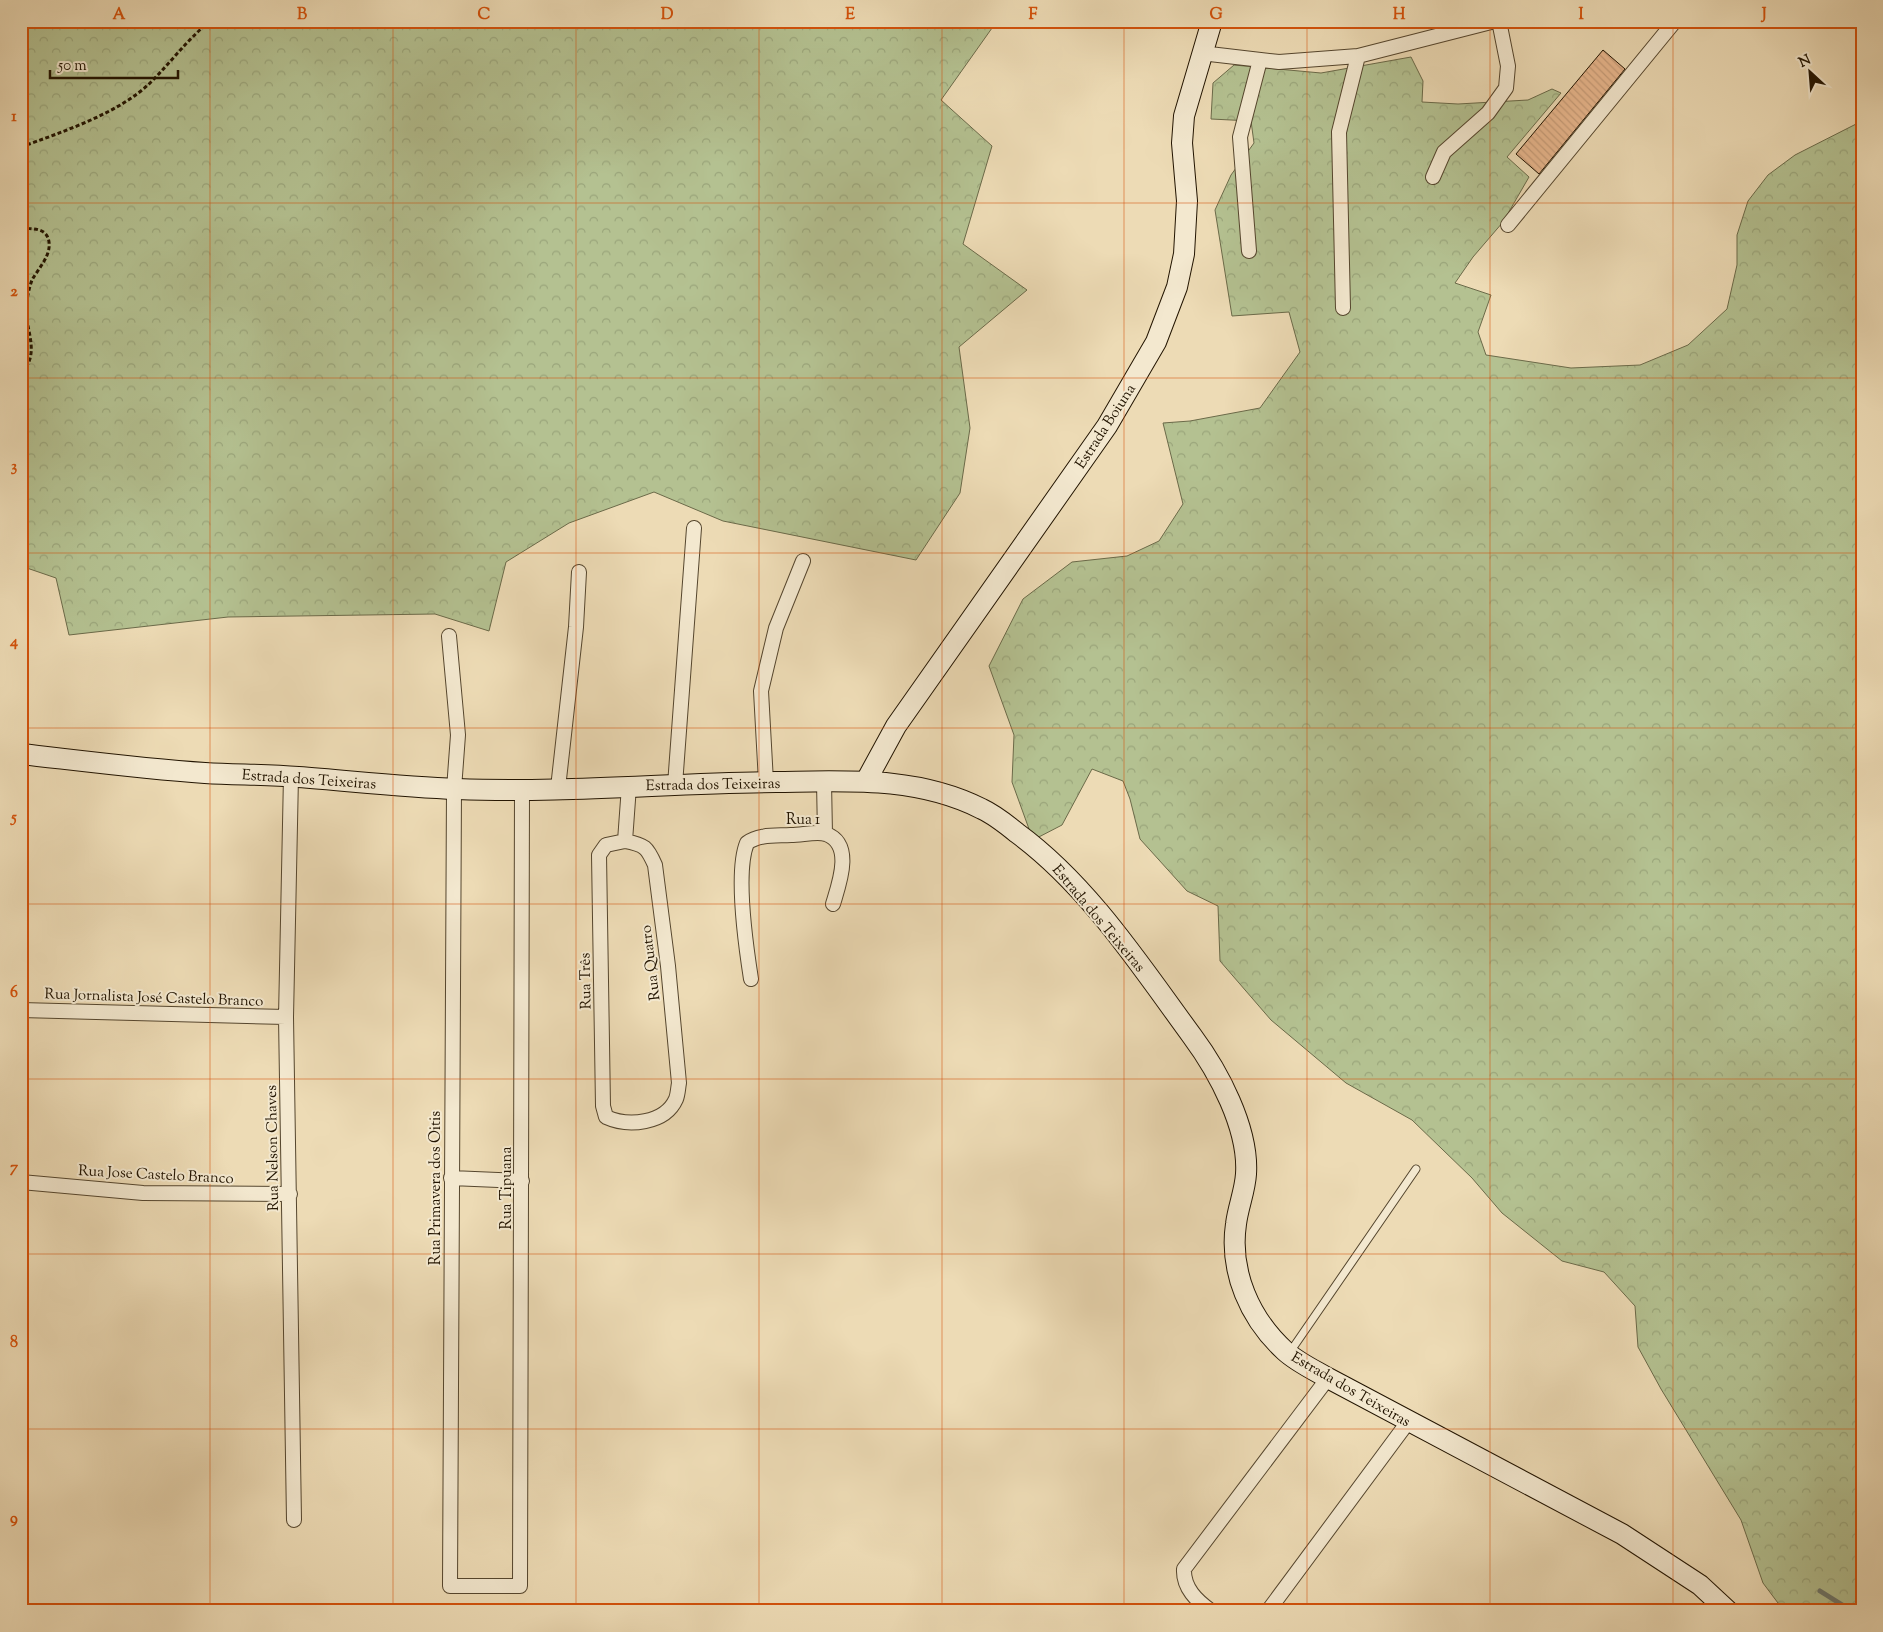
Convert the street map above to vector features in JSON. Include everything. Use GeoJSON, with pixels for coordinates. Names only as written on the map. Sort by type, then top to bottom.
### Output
{"type":"FeatureCollection","features":[{"type":"Feature","properties":{"kind":"street","name":"Estrada Boiuna"},"geometry":{"type":"LineString","coordinates":[[866,781],[896,726],[1107,426],[1156,342],[1177,287],[1184,254],[1188,202],[1182,143],[1184,116],[1201,53],[1212,21]]}},
{"type":"Feature","properties":{"kind":"street"},"geometry":{"type":"LineString","coordinates":[[1201,53],[1279,62],[1358,56],[1495,21]]}},
{"type":"Feature","properties":{"kind":"street"},"geometry":{"type":"LineString","coordinates":[[1433,176],[1444,152],[1488,113],[1506,88],[1508,66],[1499,21]]}},
{"type":"Feature","properties":{"kind":"street"},"geometry":{"type":"LineString","coordinates":[[1508,226],[1675,21]]}},
{"type":"Feature","properties":{"kind":"street"},"geometry":{"type":"LineString","coordinates":[[1342,308],[1338,132],[1358,56]]}},
{"type":"Feature","properties":{"kind":"street"},"geometry":{"type":"LineString","coordinates":[[1249,251],[1240,137],[1260,60]]}},
{"type":"Feature","properties":{"kind":"street"},"geometry":{"type":"LineString","coordinates":[[675,785],[694,528]]}},
{"type":"Feature","properties":{"kind":"street"},"geometry":{"type":"LineString","coordinates":[[766,782],[761,691],[776,628],[803,561]]}},
{"type":"Feature","properties":{"kind":"street"},"geometry":{"type":"LineString","coordinates":[[558,788],[576,627],[579,572]]}},
{"type":"Feature","properties":{"kind":"street","name":"Rua Primavera dos Oitis"},"geometry":{"type":"LineString","coordinates":[[449,636],[458,735],[454,789],[450,1586],[520,1586]]}},
{"type":"Feature","properties":{"kind":"street","name":"Estrada dos Teixeiras"},"geometry":{"type":"LineString","coordinates":[[21,754],[206,773],[291,776],[454,789],[522,790],[766,782],[866,781],[915,786],[952,795],[987,811],[1031,843],[1061,870],[1099,914],[1202,1048],[1225,1090],[1243,1140],[1246,1174],[1235,1227],[1236,1268],[1248,1304],[1267,1332],[1288,1354],[1328,1378],[1622,1534],[1700,1585],[1728,1611]]}},
{"type":"Feature","properties":{"kind":"street","name":"Rua Nelson Chaves"},"geometry":{"type":"LineString","coordinates":[[291,776],[286,1017],[294,1520]]}},
{"type":"Feature","properties":{"kind":"street"},"geometry":{"type":"LineString","coordinates":[[824,782],[824,834]]}},
{"type":"Feature","properties":{"kind":"street"},"geometry":{"type":"LineString","coordinates":[[625,841],[630,786]]}},
{"type":"Feature","properties":{"kind":"street","name":"Rua Tipuana"},"geometry":{"type":"LineString","coordinates":[[520,1586],[522,790]]}},
{"type":"Feature","properties":{"kind":"street","name":"Rua 1"},"geometry":{"type":"LineString","coordinates":[[751,979],[745,939],[742,854],[747,843],[763,836],[824,834],[835,839],[842,852],[841,876],[833,904]]}},
{"type":"Feature","properties":{"kind":"street","name":"Rua Quatro"},"geometry":{"type":"LineString","coordinates":[[603,1106],[606,1117],[618,1122],[642,1122],[658,1117],[676,1100],[679,1083],[668,966],[655,865],[649,850],[641,844],[625,841]]}},
{"type":"Feature","properties":{"kind":"street","name":"Rua Três"},"geometry":{"type":"LineString","coordinates":[[603,1106],[599,855],[606,845],[625,841]]}},
{"type":"Feature","properties":{"kind":"street","name":"Rua Jornalista José Castelo Branco"},"geometry":{"type":"LineString","coordinates":[[21,1010],[286,1017]]}},
{"type":"Feature","properties":{"kind":"street"},"geometry":{"type":"LineString","coordinates":[[451,1178],[522,1181]]}},
{"type":"Feature","properties":{"kind":"street","name":"Rua Jose Castelo Branco"},"geometry":{"type":"LineString","coordinates":[[21,1182],[143,1193],[290,1194]]}},
{"type":"Feature","properties":{"kind":"street"},"geometry":{"type":"LineString","coordinates":[[1211,1611],[1189,1589],[1184,1569],[1328,1378]]}},
{"type":"Feature","properties":{"kind":"street"},"geometry":{"type":"LineString","coordinates":[[1268,1611],[1408,1422]]}},
{"type":"Feature","properties":{"kind":"lane"},"geometry":{"type":"LineString","coordinates":[[1288,1354],[1416,1170]]}},
{"type":"Feature","properties":{"kind":"path"},"geometry":{"type":"LineString","coordinates":[[21,147],[58,134],[125,102],[151,82],[188,39],[210,21]]}},
{"type":"Feature","properties":{"kind":"path"},"geometry":{"type":"LineString","coordinates":[[21,228],[39,229],[46,234],[49,242],[48,254],[31,283],[26,311],[32,340],[30,359],[21,373]]}},
{"type":"Feature","properties":{"kind":"green space"},"geometry":{"type":"Polygon","coordinates":[[[21,21],[997,21],[941,100],[992,146],[963,244],[1027,290],[959,347],[970,428],[960,493],[916,560],[723,521],[654,492],[569,523],[506,562],[489,631],[435,614],[228,617],[69,635],[56,578],[21,566],[21,21]]]}},
{"type":"Feature","properties":{"kind":"green space"},"geometry":{"type":"Polygon","coordinates":[[[1411,57],[1423,81],[1422,102],[1458,104],[1528,100],[1552,89],[1561,93],[1507,157],[1529,177],[1503,222],[1473,257],[1455,283],[1491,295],[1478,332],[1486,355],[1571,368],[1640,365],[1688,345],[1727,309],[1737,265],[1737,235],[1748,201],[1768,175],[1795,155],[1862,121],[1862,1608],[1850,1611],[1784,1611],[1763,1583],[1741,1520],[1661,1389],[1638,1347],[1635,1306],[1604,1272],[1562,1261],[1502,1213],[1472,1178],[1412,1120],[1346,1083],[1271,1020],[1220,961],[1218,906],[1187,891],[1140,839],[1130,799],[1123,781],[1092,769],[1062,825],[1033,840],[1012,782],[1014,735],[989,666],[1023,599],[1072,562],[1127,556],[1159,541],[1183,504],[1163,423],[1190,421],[1260,408],[1300,352],[1289,312],[1232,316],[1215,210],[1231,175],[1254,143],[1251,121],[1211,119],[1213,83],[1234,65],[1321,73],[1411,57]]]}},
{"type":"Feature","properties":{"kind":"building"},"geometry":{"type":"Polygon","coordinates":[[[1603,50],[1625,69],[1539,174],[1516,154],[1603,50]]]}},
{"type":"Feature","properties":{"kind":"waterway"},"geometry":{"type":"LineString","coordinates":[[1820,1591],[1852,1611]]}}]}
